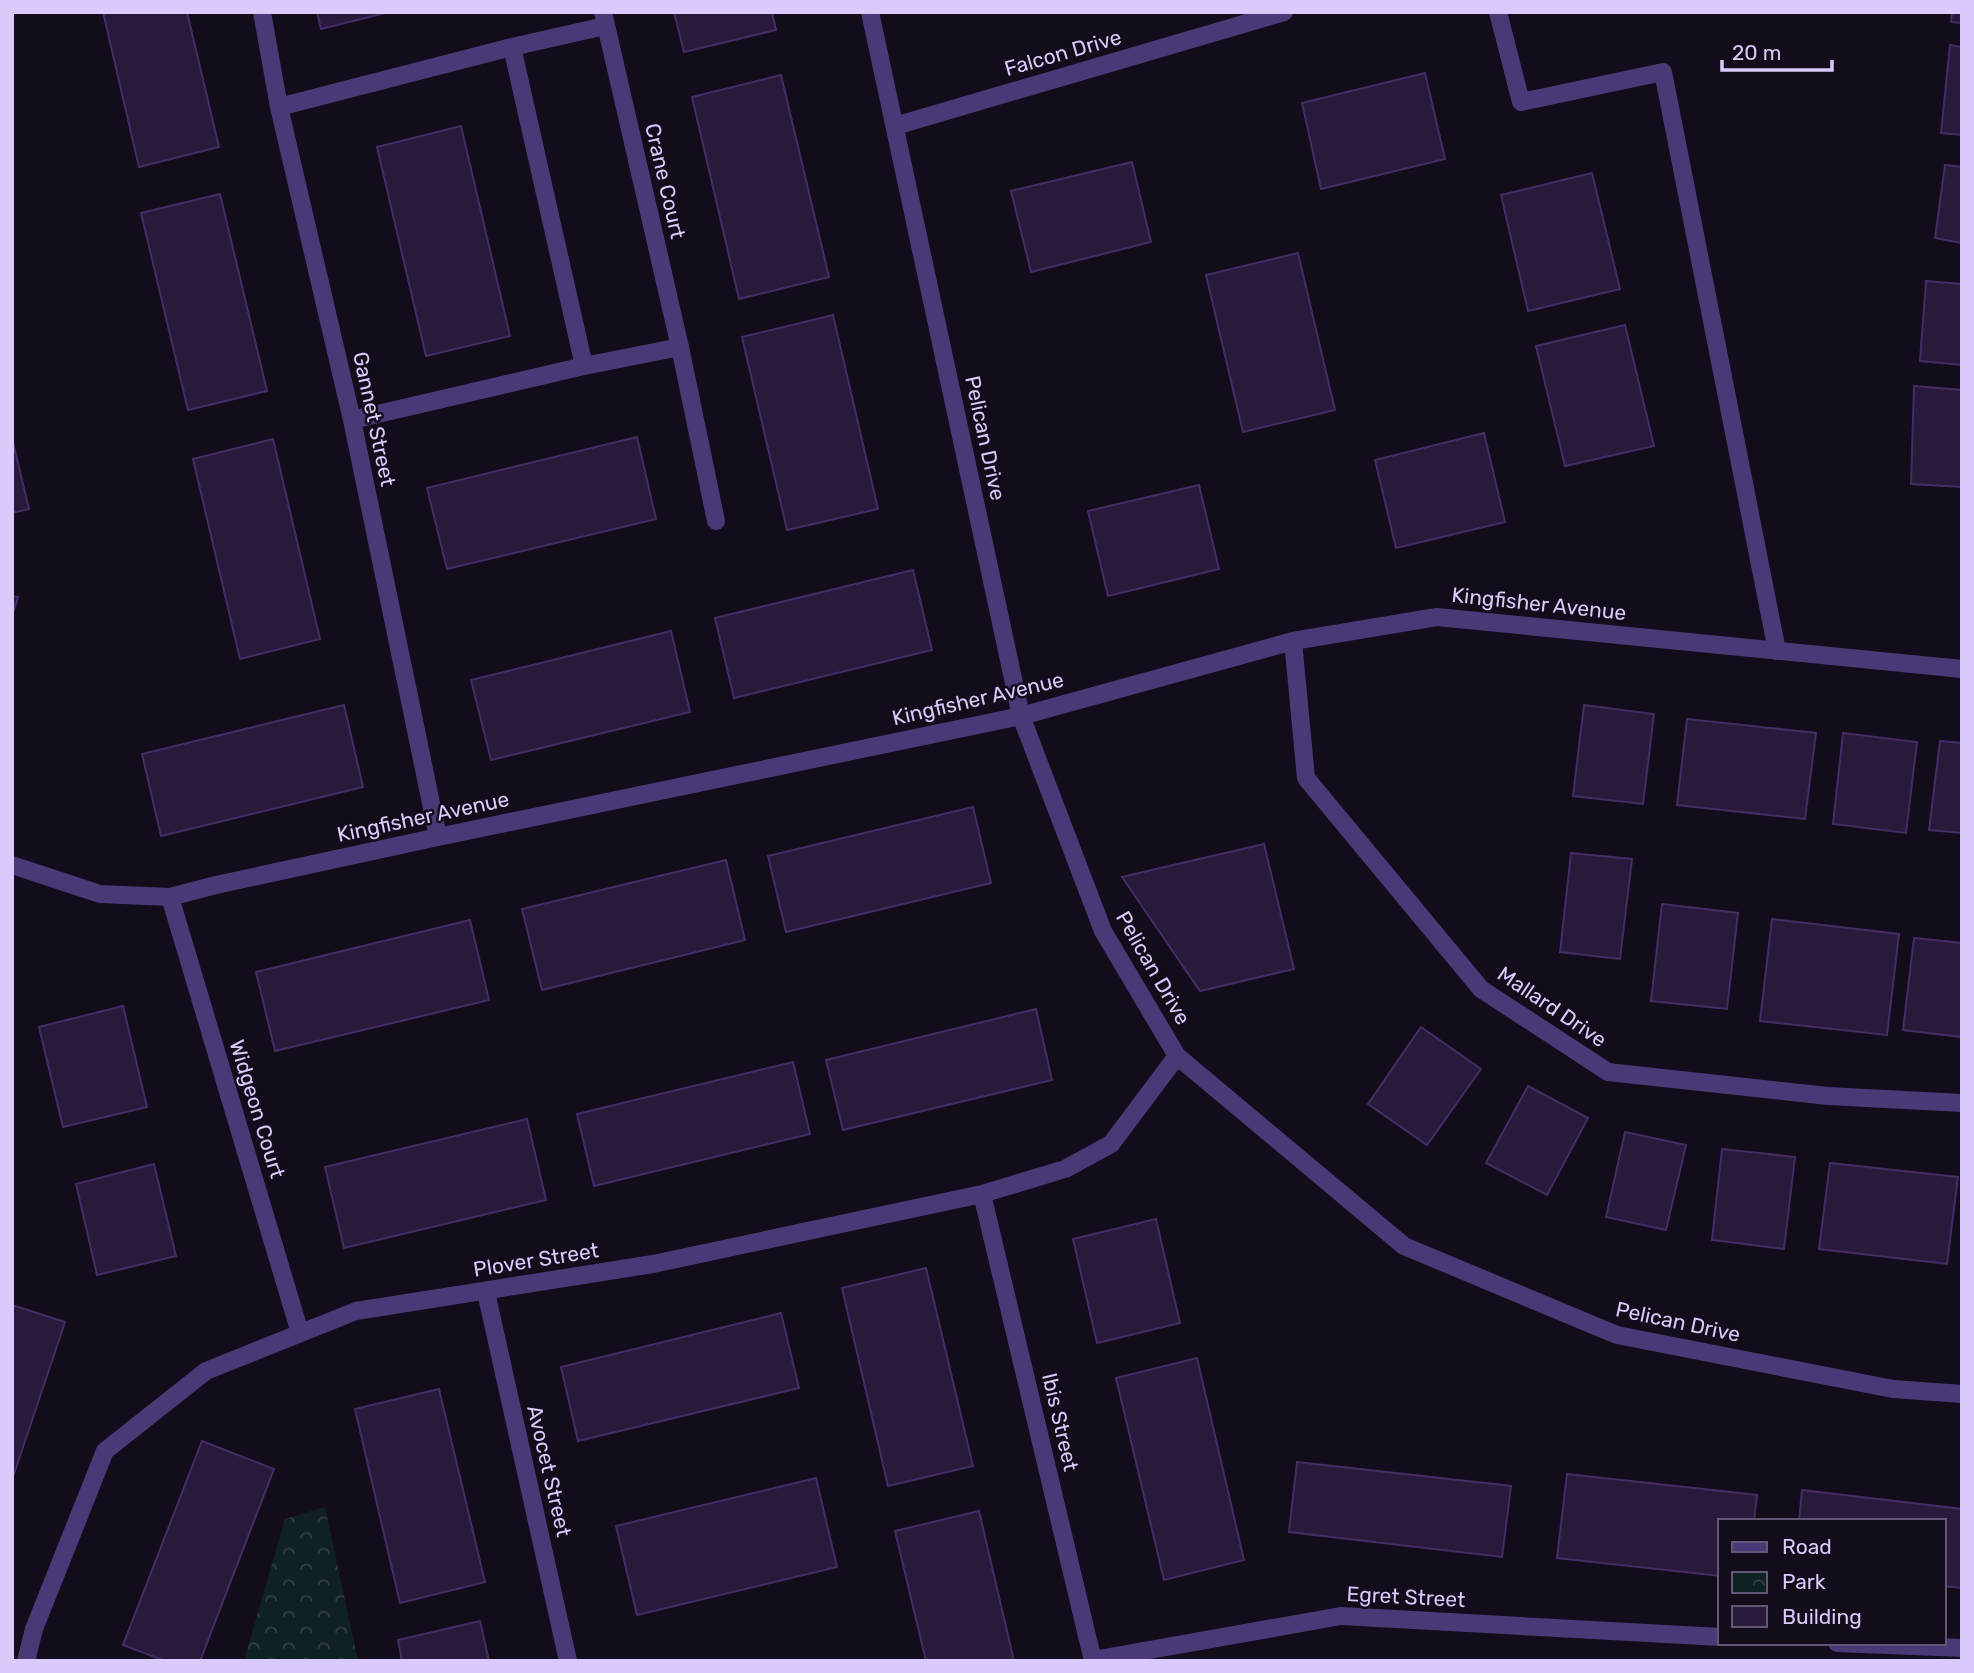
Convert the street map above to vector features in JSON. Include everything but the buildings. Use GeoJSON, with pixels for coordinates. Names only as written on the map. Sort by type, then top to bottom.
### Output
{"type":"FeatureCollection","features":[{"type":"Feature","properties":{"kind":"street","name":"Gannet Street"},"geometry":{"type":"LineString","coordinates":[[262,12],[279,107],[352,419],[438,836]]}},
{"type":"Feature","properties":{"kind":"street","name":"Pelican Drive"},"geometry":{"type":"LineString","coordinates":[[870,12],[1021,716],[1103,931],[1177,1056],[1404,1246],[1617,1335],[1893,1389],[1962,1394]]}},
{"type":"Feature","properties":{"kind":"street","name":"Falcon Drive"},"geometry":{"type":"LineString","coordinates":[[895,126],[1284,12]]}},
{"type":"Feature","properties":{"kind":"street"},"geometry":{"type":"LineString","coordinates":[[1497,12],[1521,102],[1663,72],[1777,651]]}},
{"type":"Feature","properties":{"kind":"street","name":"Crane Court"},"geometry":{"type":"LineString","coordinates":[[279,107],[512,47],[604,19],[680,347],[716,522]]}},
{"type":"Feature","properties":{"kind":"street"},"geometry":{"type":"LineString","coordinates":[[512,47],[584,366]]}},
{"type":"Feature","properties":{"kind":"street"},"geometry":{"type":"LineString","coordinates":[[352,419],[680,347]]}},
{"type":"Feature","properties":{"kind":"street","name":"Kingfisher Avenue"},"geometry":{"type":"LineString","coordinates":[[12,865],[100,894],[170,897],[438,836],[1021,716],[1293,641],[1437,617],[1962,670]]}},
{"type":"Feature","properties":{"kind":"street","name":"Mallard Drive"},"geometry":{"type":"LineString","coordinates":[[1293,641],[1306,778],[1481,989],[1608,1072],[1828,1096],[1962,1103]]}},
{"type":"Feature","properties":{"kind":"street","name":"Widgeon Court"},"geometry":{"type":"LineString","coordinates":[[170,897],[300,1334]]}},
{"type":"Feature","properties":{"kind":"street","name":"Plover Street"},"geometry":{"type":"LineString","coordinates":[[26,1661],[34,1629],[105,1451],[206,1371],[356,1311],[653,1264],[982,1194],[1065,1170],[1111,1144],[1177,1056]]}},
{"type":"Feature","properties":{"kind":"street","name":"Ibis Street"},"geometry":{"type":"LineString","coordinates":[[982,1194],[1093,1660]]}},
{"type":"Feature","properties":{"kind":"street","name":"Avocet Street"},"geometry":{"type":"LineString","coordinates":[[486,1292],[568,1661]]}},
{"type":"Feature","properties":{"kind":"street","name":"Egret Street"},"geometry":{"type":"LineString","coordinates":[[1093,1660],[1341,1616],[1718,1637]]}},
{"type":"Feature","properties":{"kind":"street"},"geometry":{"type":"LineString","coordinates":[[1887,1645],[1962,1648]]}},
{"type":"Feature","properties":{"kind":"green space"},"geometry":{"type":"Polygon","coordinates":[[[325,1507],[358,1661],[244,1661],[285,1519],[325,1507]]]}}]}
